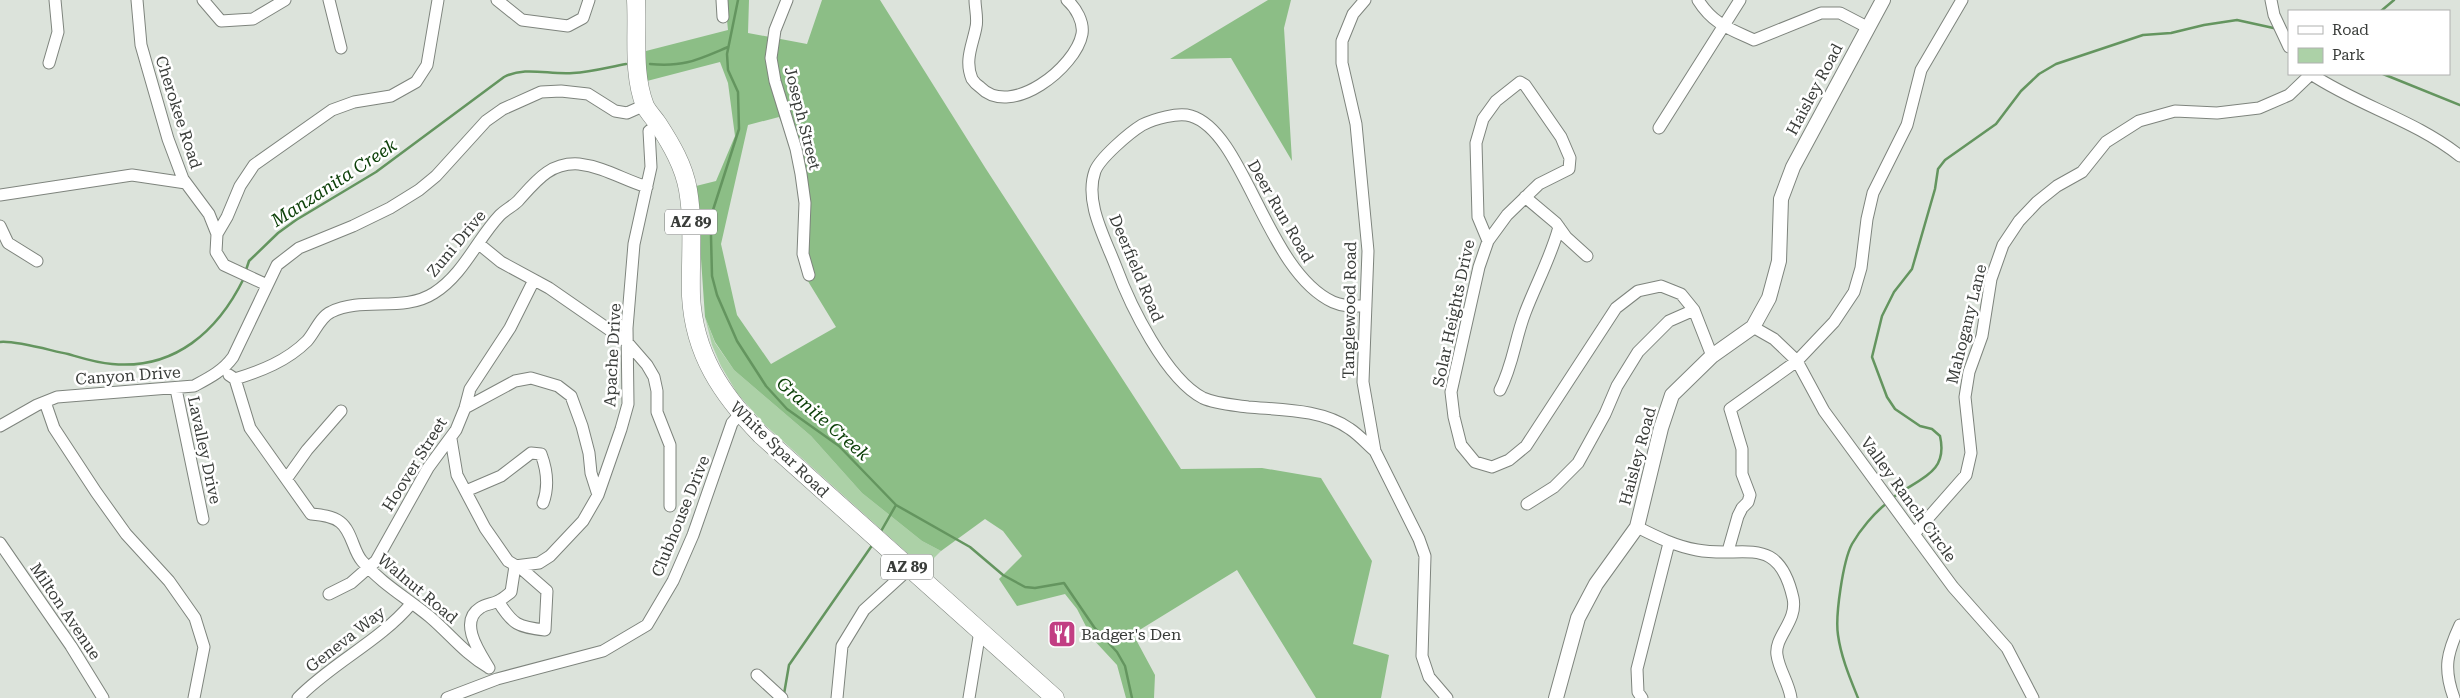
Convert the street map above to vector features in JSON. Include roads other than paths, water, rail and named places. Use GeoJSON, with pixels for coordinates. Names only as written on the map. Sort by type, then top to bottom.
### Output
{"type":"FeatureCollection","features":[{"type":"Feature","properties":{"kind":"main road","name":"White Spar Road"},"geometry":{"type":"LineString","coordinates":[[636,0],[635,49],[645,105],[678,156],[688,189],[691,222],[693,321],[698,343],[707,365],[717,382],[740,414],[761,435],[1055,698]]}},
{"type":"Feature","properties":{"kind":"street"},"geometry":{"type":"LineString","coordinates":[[49,63],[58,32],[55,0]]}},
{"type":"Feature","properties":{"kind":"street","name":"Cherokee Road"},"geometry":{"type":"LineString","coordinates":[[137,0],[141,44],[149,78],[168,139],[186,182],[209,214],[217,234],[216,252],[224,265],[268,285]]}},
{"type":"Feature","properties":{"kind":"street"},"geometry":{"type":"LineString","coordinates":[[203,0],[221,21],[253,19],[285,0]]}},
{"type":"Feature","properties":{"kind":"street"},"geometry":{"type":"LineString","coordinates":[[329,0],[341,48]]}},
{"type":"Feature","properties":{"kind":"street"},"geometry":{"type":"LineString","coordinates":[[217,234],[227,217],[240,186],[254,165],[332,110],[360,100],[391,96],[416,82],[427,65],[438,0]]}},
{"type":"Feature","properties":{"kind":"street"},"geometry":{"type":"LineString","coordinates":[[497,0],[522,20],[568,26],[583,18],[589,0]]}},
{"type":"Feature","properties":{"kind":"street"},"geometry":{"type":"LineString","coordinates":[[722,0],[723,17]]}},
{"type":"Feature","properties":{"kind":"street","name":"Joseph Street"},"geometry":{"type":"LineString","coordinates":[[788,0],[775,30],[771,58],[774,81],[796,149],[801,174],[805,203],[803,254],[809,275]]}},
{"type":"Feature","properties":{"kind":"street"},"geometry":{"type":"LineString","coordinates":[[975,0],[977,25],[970,44],[968,63],[973,80],[985,92],[996,98],[1009,98],[1027,93],[1059,69],[1078,48],[1082,32],[1080,20],[1068,0]]}},
{"type":"Feature","properties":{"kind":"street","name":"Tanglewood Road"},"geometry":{"type":"LineString","coordinates":[[1365,0],[1353,14],[1342,41],[1342,64],[1356,124],[1368,251],[1363,382],[1375,451],[1419,539],[1425,556],[1422,656],[1429,677],[1447,698]]}},
{"type":"Feature","properties":{"kind":"street"},"geometry":{"type":"LineString","coordinates":[[1698,0],[1707,15],[1754,40],[1821,13],[1840,13],[1867,27]]}},
{"type":"Feature","properties":{"kind":"street"},"geometry":{"type":"LineString","coordinates":[[1659,128],[1740,0]]}},
{"type":"Feature","properties":{"kind":"street","name":"Haisley Road"},"geometry":{"type":"LineString","coordinates":[[1556,698],[1578,618],[1596,584],[1637,526],[1661,428],[1672,394],[1712,356],[1753,326],[1769,298],[1779,261],[1782,199],[1793,167],[1883,0]]}},
{"type":"Feature","properties":{"kind":"street"},"geometry":{"type":"LineString","coordinates":[[1728,551],[1738,516],[1748,502],[1750,495],[1742,474],[1742,449],[1730,409],[1796,361],[1834,322],[1854,292],[1861,268],[1867,218],[1873,193],[1907,125],[1921,70],[1962,0]]}},
{"type":"Feature","properties":{"kind":"street"},"geometry":{"type":"LineString","coordinates":[[2271,0],[2274,15],[2288,45]]}},
{"type":"Feature","properties":{"kind":"street","name":"Mahogany Lane"},"geometry":{"type":"LineString","coordinates":[[1914,534],[1966,476],[1971,453],[1965,397],[1969,372],[1982,336],[1991,279],[2003,246],[2019,221],[2036,202],[2057,186],[2082,172],[2106,142],[2139,121],[2175,111],[2217,113],[2259,108],[2289,95],[2310,75]]}},
{"type":"Feature","properties":{"kind":"street"},"geometry":{"type":"LineString","coordinates":[[2313,75],[2343,94],[2428,133],[2460,156]]}},
{"type":"Feature","properties":{"kind":"street","name":"Solar Heights Drive"},"geometry":{"type":"LineString","coordinates":[[1526,197],[1539,184],[1569,169],[1570,158],[1561,137],[1525,85],[1520,82],[1514,84],[1496,101],[1483,119],[1476,143],[1478,217],[1488,241],[1479,267],[1451,392],[1454,417],[1461,445],[1475,462],[1492,467],[1509,460],[1526,446],[1616,308],[1638,291],[1661,286],[1680,294],[1694,310],[1712,356]]}},
{"type":"Feature","properties":{"kind":"street","name":"Canyon Drive"},"geometry":{"type":"LineString","coordinates":[[0,426],[57,397],[176,389],[194,386],[222,370],[233,357],[277,265],[300,248],[390,208],[419,190],[436,176],[486,121],[519,102],[541,92],[561,90],[588,94],[615,111],[627,113],[645,105]]}},
{"type":"Feature","properties":{"kind":"street","name":"Deer Run Road"},"geometry":{"type":"LineString","coordinates":[[1179,115],[1192,116],[1208,126],[1224,144],[1278,244],[1308,285],[1333,302],[1348,306],[1366,306]]}},
{"type":"Feature","properties":{"kind":"street","name":"Deerfield Road"},"geometry":{"type":"LineString","coordinates":[[1179,115],[1139,127],[1099,162],[1091,183],[1093,206],[1118,272],[1148,336],[1181,380],[1204,398],[1235,405],[1320,415],[1349,428],[1375,451]]}},
{"type":"Feature","properties":{"kind":"street","name":"Apache Drive"},"geometry":{"type":"LineString","coordinates":[[515,566],[539,563],[550,556],[583,521],[598,495],[628,404],[628,342],[634,244],[651,166],[649,131],[658,125]]}},
{"type":"Feature","properties":{"kind":"street","name":"Zuni Drive"},"geometry":{"type":"LineString","coordinates":[[234,379],[266,370],[307,341],[323,318],[331,312],[354,306],[411,302],[434,293],[455,274],[500,215],[516,202],[535,180],[555,166],[577,164],[589,166],[614,172],[647,187]]}},
{"type":"Feature","properties":{"kind":"street"},"geometry":{"type":"LineString","coordinates":[[0,195],[132,175],[186,182]]}},
{"type":"Feature","properties":{"kind":"street"},"geometry":{"type":"LineString","coordinates":[[1488,241],[1507,215],[1526,197],[1587,256]]}},
{"type":"Feature","properties":{"kind":"street"},"geometry":{"type":"LineString","coordinates":[[0,226],[8,243],[37,261]]}},
{"type":"Feature","properties":{"kind":"street"},"geometry":{"type":"LineString","coordinates":[[1500,390],[1510,372],[1524,315],[1554,246],[1559,228]]}},
{"type":"Feature","properties":{"kind":"street"},"geometry":{"type":"LineString","coordinates":[[479,244],[501,262],[534,280],[628,342],[647,364],[654,377],[657,391],[657,412],[670,445],[670,506]]}},
{"type":"Feature","properties":{"kind":"street","name":"Hoover Street"},"geometry":{"type":"LineString","coordinates":[[329,594],[351,583],[369,569],[428,468],[438,452],[450,439],[465,408],[470,389],[510,328],[534,280]]}},
{"type":"Feature","properties":{"kind":"street"},"geometry":{"type":"LineString","coordinates":[[1527,504],[1554,486],[1578,463],[1605,414],[1617,386],[1638,352],[1669,321],[1694,310]]}},
{"type":"Feature","properties":{"kind":"street","name":"Valley Ranch Circle"},"geometry":{"type":"LineString","coordinates":[[1753,326],[1774,339],[1796,361],[1824,411],[1914,534],[1953,587],[2007,648],[2033,698]]}},
{"type":"Feature","properties":{"kind":"street"},"geometry":{"type":"LineString","coordinates":[[222,370],[234,379]]}},
{"type":"Feature","properties":{"kind":"street"},"geometry":{"type":"LineString","coordinates":[[465,408],[515,381],[531,378],[558,386],[571,396],[587,444],[591,473],[598,495]]}},
{"type":"Feature","properties":{"kind":"street","name":"Walnut Road"},"geometry":{"type":"LineString","coordinates":[[234,379],[250,428],[311,514],[327,516],[341,522],[360,558],[369,569],[429,617],[472,658],[489,668],[496,679]]}},
{"type":"Feature","properties":{"kind":"street","name":"Lavalley Drive"},"geometry":{"type":"LineString","coordinates":[[176,389],[203,519]]}},
{"type":"Feature","properties":{"kind":"street"},"geometry":{"type":"LineString","coordinates":[[45,402],[54,428],[96,492],[126,534],[169,581],[195,618],[204,646],[194,698]]}},
{"type":"Feature","properties":{"kind":"street"},"geometry":{"type":"LineString","coordinates":[[286,478],[307,450],[341,411]]}},
{"type":"Feature","properties":{"kind":"street","name":"Clubhouse Drive"},"geometry":{"type":"LineString","coordinates":[[447,698],[496,679],[602,651],[648,625],[672,581],[693,535],[732,423],[740,414]]}},
{"type":"Feature","properties":{"kind":"street"},"geometry":{"type":"LineString","coordinates":[[450,439],[454,466],[485,528],[508,561],[523,570],[547,591],[545,630],[516,624],[510,620],[498,601]]}},
{"type":"Feature","properties":{"kind":"street"},"geometry":{"type":"LineString","coordinates":[[466,491],[502,476],[531,453],[541,454],[546,467],[547,493],[543,503]]}},
{"type":"Feature","properties":{"kind":"street"},"geometry":{"type":"LineString","coordinates":[[1637,526],[1669,543],[1699,550],[1758,551],[1776,560],[1786,578],[1794,599],[1792,620],[1782,635],[1776,654],[1790,687],[1791,698]]}},
{"type":"Feature","properties":{"kind":"street","name":"Milton Avenue"},"geometry":{"type":"LineString","coordinates":[[0,543],[71,646],[103,698]]}},
{"type":"Feature","properties":{"kind":"street"},"geometry":{"type":"LineString","coordinates":[[1640,695],[1637,669],[1669,543]]}},
{"type":"Feature","properties":{"kind":"street"},"geometry":{"type":"LineString","coordinates":[[489,668],[478,650],[471,629],[473,617],[479,608],[498,601],[511,592],[515,566]]}},
{"type":"Feature","properties":{"kind":"street"},"geometry":{"type":"LineString","coordinates":[[837,698],[842,646],[864,610],[910,569]]}},
{"type":"Feature","properties":{"kind":"street","name":"Geneva Way"},"geometry":{"type":"LineString","coordinates":[[298,698],[358,648],[393,624],[411,604]]}},
{"type":"Feature","properties":{"kind":"street"},"geometry":{"type":"LineString","coordinates":[[2454,698],[2447,678],[2449,648],[2460,625]]}},
{"type":"Feature","properties":{"kind":"street"},"geometry":{"type":"LineString","coordinates":[[969,698],[980,631]]}},
{"type":"Feature","properties":{"kind":"street"},"geometry":{"type":"LineString","coordinates":[[757,675],[782,698]]}},
{"type":"Feature","properties":{"kind":"waterway","name":"Granite Creek"},"geometry":{"type":"LineString","coordinates":[[738,0],[727,54],[728,70],[738,92],[739,129],[713,210],[711,236],[712,276],[717,295],[737,341],[766,386],[787,409],[839,446],[896,505],[970,547],[1003,575],[1025,587],[1035,588],[1064,583],[1094,627],[1117,652],[1125,666],[1132,698]]}},
{"type":"Feature","properties":{"kind":"waterway"},"geometry":{"type":"LineString","coordinates":[[2382,10],[2394,0]]}},
{"type":"Feature","properties":{"kind":"waterway"},"geometry":{"type":"LineString","coordinates":[[1891,499],[1928,475],[1940,459],[1942,449],[1940,436],[1932,429],[1920,426],[1895,409],[1887,397],[1872,357],[1882,316],[1894,292],[1912,269],[1935,189],[1938,169],[1945,160],[1996,124],[2021,91],[2039,74],[2056,64],[2143,35],[2171,33],[2204,25],[2237,20],[2278,29]]}},
{"type":"Feature","properties":{"kind":"waterway","name":"Manzanita Creek"},"geometry":{"type":"LineString","coordinates":[[650,64],[662,65],[690,62],[728,47]]}},
{"type":"Feature","properties":{"kind":"waterway","name":"Manzanita Creek"},"geometry":{"type":"LineString","coordinates":[[246,270],[249,261],[278,233],[296,220],[376,172],[504,77],[529,71],[564,73],[593,71],[626,64]]}},
{"type":"Feature","properties":{"kind":"waterway"},"geometry":{"type":"LineString","coordinates":[[2385,75],[2460,105]]}},
{"type":"Feature","properties":{"kind":"waterway","name":"Manzanita Creek"},"geometry":{"type":"LineString","coordinates":[[0,342],[24,344],[112,364],[135,364],[156,361],[192,343],[207,330],[221,315],[244,278]]}},
{"type":"Feature","properties":{"kind":"waterway"},"geometry":{"type":"LineString","coordinates":[[1858,698],[1839,643],[1837,626],[1840,589],[1852,544],[1868,522],[1887,503]]}},
{"type":"Feature","properties":{"kind":"waterway"},"geometry":{"type":"LineString","coordinates":[[880,533],[896,505]]}},
{"type":"Feature","properties":{"kind":"waterway"},"geometry":{"type":"LineString","coordinates":[[784,694],[789,665],[873,544]]}},
{"type":"Feature","properties":{"kind":"place","name":"Badger's Den"},"geometry":{"type":"Point","coordinates":[1062,634]}}]}
